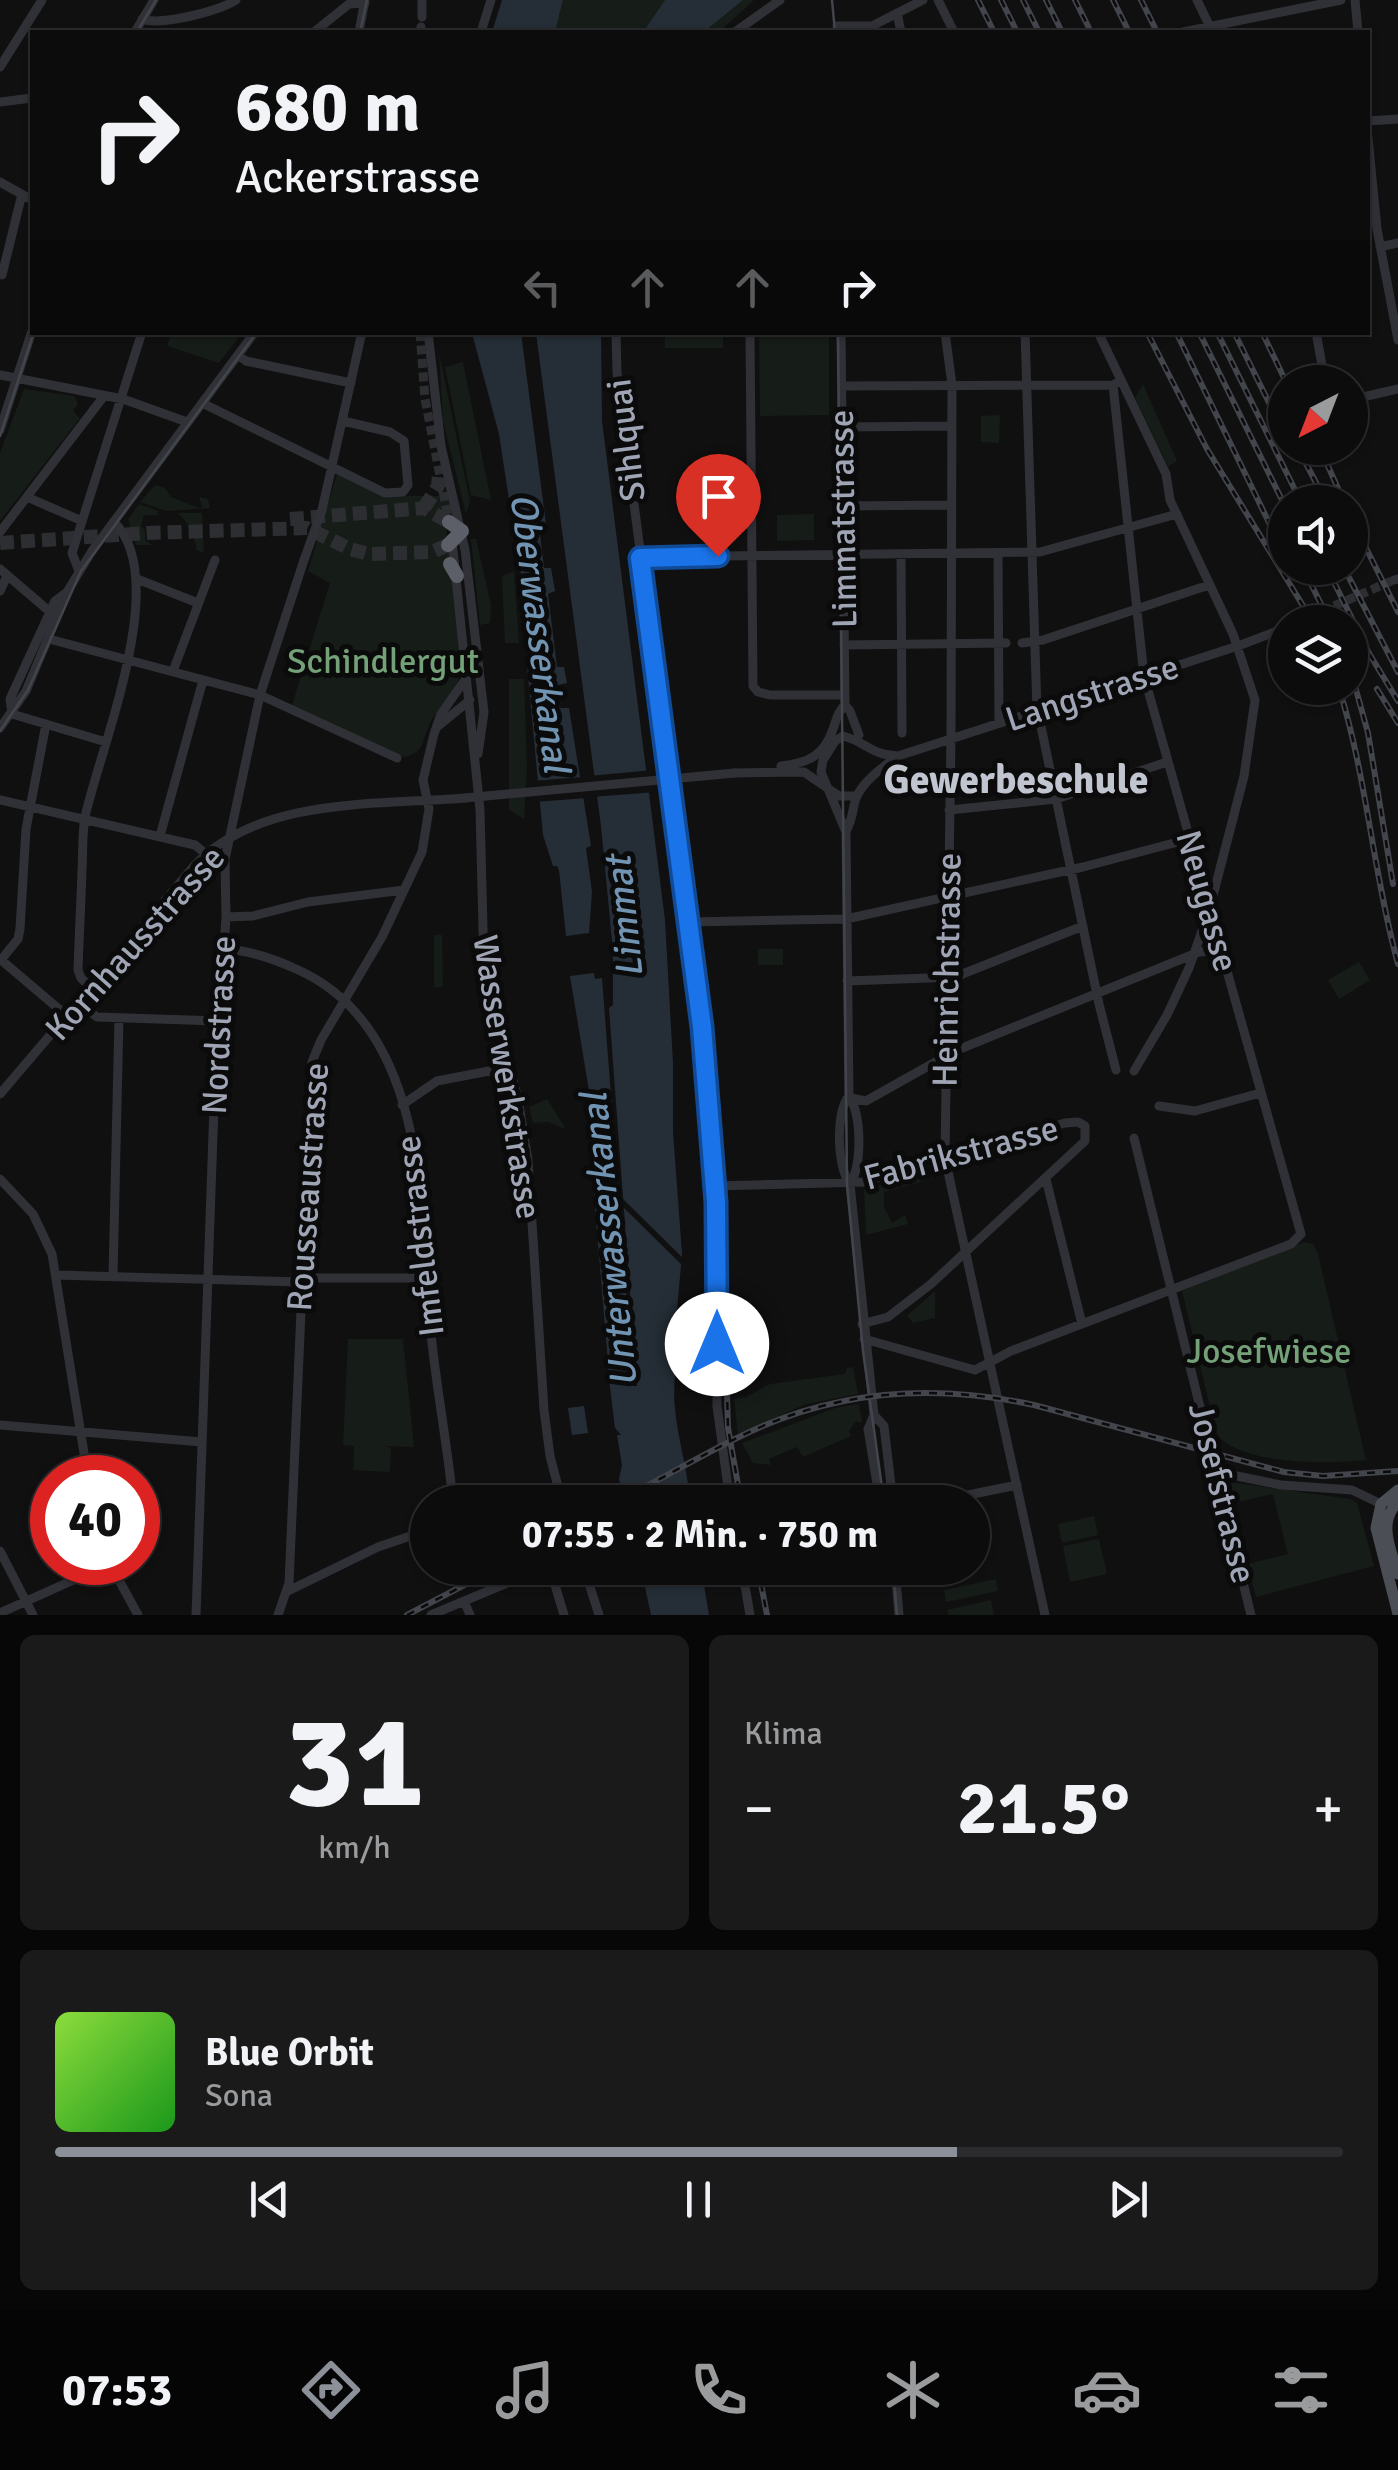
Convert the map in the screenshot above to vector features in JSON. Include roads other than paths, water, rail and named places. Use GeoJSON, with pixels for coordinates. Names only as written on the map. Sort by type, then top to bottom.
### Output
{"type":"FeatureCollection","features":[{"type":"Feature","properties":{"kind":"highway"},"geometry":{"type":"LineString","coordinates":[[450,544],[456,526]]}},
{"type":"Feature","properties":{"kind":"main road"},"geometry":{"type":"LineString","coordinates":[[1398,1490],[1376,1528],[1398,1614]]}},
{"type":"Feature","properties":{"kind":"main road"},"geometry":{"type":"LineString","coordinates":[[1390,1505],[1386,1530],[1398,1574]]}},
{"type":"Feature","properties":{"kind":"street"},"geometry":{"type":"LineString","coordinates":[[0,67],[42,0]]}},
{"type":"Feature","properties":{"kind":"street"},"geometry":{"type":"LineString","coordinates":[[135,30],[154,0]]}},
{"type":"Feature","properties":{"kind":"street"},"geometry":{"type":"LineString","coordinates":[[142,19],[156,22],[236,0]]}},
{"type":"Feature","properties":{"kind":"street"},"geometry":{"type":"LineString","coordinates":[[421,26],[422,2],[435,0]]}},
{"type":"Feature","properties":{"kind":"street"},"geometry":{"type":"LineString","coordinates":[[483,30],[491,0]]}},
{"type":"Feature","properties":{"kind":"street"},"geometry":{"type":"LineString","coordinates":[[740,30],[780,0]]}},
{"type":"Feature","properties":{"kind":"street"},"geometry":{"type":"LineString","coordinates":[[840,28],[872,26],[923,0]]}},
{"type":"Feature","properties":{"kind":"street"},"geometry":{"type":"LineString","coordinates":[[938,0],[953,30]]}},
{"type":"Feature","properties":{"kind":"street"},"geometry":{"type":"LineString","coordinates":[[1197,0],[1211,30],[1341,0]]}},
{"type":"Feature","properties":{"kind":"street"},"geometry":{"type":"LineString","coordinates":[[1355,0],[1358,30]]}},
{"type":"Feature","properties":{"kind":"street"},"geometry":{"type":"LineString","coordinates":[[317,30],[350,4],[365,2],[359,30]]}},
{"type":"Feature","properties":{"kind":"street"},"geometry":{"type":"LineString","coordinates":[[897,13],[900,30]]}},
{"type":"Feature","properties":{"kind":"street"},"geometry":{"type":"LineString","coordinates":[[0,102],[30,98]]}},
{"type":"Feature","properties":{"kind":"street"},"geometry":{"type":"LineString","coordinates":[[1370,121],[1398,119]]}},
{"type":"Feature","properties":{"kind":"street"},"geometry":{"type":"LineString","coordinates":[[1370,156],[1380,246],[1398,340]]}},
{"type":"Feature","properties":{"kind":"street"},"geometry":{"type":"LineString","coordinates":[[0,182],[30,199]]}},
{"type":"Feature","properties":{"kind":"street"},"geometry":{"type":"LineString","coordinates":[[2,275],[22,194]]}},
{"type":"Feature","properties":{"kind":"street"},"geometry":{"type":"LineString","coordinates":[[1380,246],[1398,243]]}},
{"type":"Feature","properties":{"kind":"street"},"geometry":{"type":"LineString","coordinates":[[0,430],[31,335]]}},
{"type":"Feature","properties":{"kind":"street"},"geometry":{"type":"LineString","coordinates":[[79,571],[72,554],[141,335]]}},
{"type":"Feature","properties":{"kind":"street"},"geometry":{"type":"LineString","coordinates":[[0,728],[26,690],[79,571],[253,335]]}},
{"type":"Feature","properties":{"kind":"street","name":"Nordstrasse"},"geometry":{"type":"LineString","coordinates":[[196,1615],[226,916],[225,860],[260,695],[322,510],[361,335]]}},
{"type":"Feature","properties":{"kind":"street","name":"Wasserwerkstrasse"},"geometry":{"type":"LineString","coordinates":[[428,335],[441,446],[484,712],[475,726]]}},
{"type":"Feature","properties":{"kind":"street","name":"Sihlquai"},"geometry":{"type":"LineString","coordinates":[[616,335],[617,374],[702,1027],[715,1186],[717,1406],[728,1485]]}},
{"type":"Feature","properties":{"kind":"street"},"geometry":{"type":"LineString","coordinates":[[750,335],[754,686],[770,696],[845,700]]}},
{"type":"Feature","properties":{"kind":"street","name":"Limmatstrasse"},"geometry":{"type":"LineString","coordinates":[[841,335],[845,700]]}},
{"type":"Feature","properties":{"kind":"street","name":"Heinrichstrasse"},"geometry":{"type":"LineString","coordinates":[[944,335],[952,385],[945,1158],[1045,1615]]}},
{"type":"Feature","properties":{"kind":"street"},"geometry":{"type":"LineString","coordinates":[[1025,335],[1038,714],[1116,1070]]}},
{"type":"Feature","properties":{"kind":"street"},"geometry":{"type":"LineString","coordinates":[[1099,335],[1117,383],[1166,474],[1170,500],[1238,646],[1255,704],[1244,776],[1209,911],[1167,1015],[1134,1071]]}},
{"type":"Feature","properties":{"kind":"street"},"geometry":{"type":"LineString","coordinates":[[1317,335],[1322,365]]}},
{"type":"Feature","properties":{"kind":"street"},"geometry":{"type":"LineString","coordinates":[[238,355],[246,362],[352,383]]}},
{"type":"Feature","properties":{"kind":"street"},"geometry":{"type":"LineString","coordinates":[[0,375],[123,399],[188,422]]}},
{"type":"Feature","properties":{"kind":"street"},"geometry":{"type":"LineString","coordinates":[[842,386],[1117,383]]}},
{"type":"Feature","properties":{"kind":"street","name":"Neugasse"},"geometry":{"type":"LineString","coordinates":[[1117,383],[1144,676],[1301,1234],[1291,1244],[1172,1290]]}},
{"type":"Feature","properties":{"kind":"street"},"geometry":{"type":"LineString","coordinates":[[1368,396],[1398,389]]}},
{"type":"Feature","properties":{"kind":"street"},"geometry":{"type":"LineString","coordinates":[[0,532],[104,396]]}},
{"type":"Feature","properties":{"kind":"street"},"geometry":{"type":"LineString","coordinates":[[202,403],[385,493],[403,492],[408,485],[403,440],[390,432],[343,421]]}},
{"type":"Feature","properties":{"kind":"street"},"geometry":{"type":"LineString","coordinates":[[842,427],[952,426]]}},
{"type":"Feature","properties":{"kind":"street"},"geometry":{"type":"LineString","coordinates":[[27,497],[82,520]]}},
{"type":"Feature","properties":{"kind":"street"},"geometry":{"type":"LineString","coordinates":[[843,506],[950,505]]}},
{"type":"Feature","properties":{"kind":"street"},"geometry":{"type":"LineString","coordinates":[[640,558],[1032,552],[1177,514]]}},
{"type":"Feature","properties":{"kind":"street"},"geometry":{"type":"LineString","coordinates":[[91,988],[78,970],[85,820],[128,660],[137,579],[120,527],[114,522]]}},
{"type":"Feature","properties":{"kind":"street","name":"Wasserwerkstrasse"},"geometry":{"type":"LineString","coordinates":[[450,544],[475,726],[484,968],[518,1100],[528,1160],[546,1424],[559,1485]]}},
{"type":"Feature","properties":{"kind":"street"},"geometry":{"type":"LineString","coordinates":[[998,553],[998,723]]}},
{"type":"Feature","properties":{"kind":"street"},"geometry":{"type":"LineString","coordinates":[[901,554],[902,733]]}},
{"type":"Feature","properties":{"kind":"street"},"geometry":{"type":"LineString","coordinates":[[173,671],[215,560]]}},
{"type":"Feature","properties":{"kind":"street"},"geometry":{"type":"LineString","coordinates":[[0,591],[4,572],[49,611]]}},
{"type":"Feature","properties":{"kind":"street"},"geometry":{"type":"LineString","coordinates":[[137,579],[198,603]]}},
{"type":"Feature","properties":{"kind":"street"},"geometry":{"type":"LineString","coordinates":[[1022,643],[1209,585]]}},
{"type":"Feature","properties":{"kind":"street"},"geometry":{"type":"LineString","coordinates":[[12,714],[10,699],[49,611],[67,592]]}},
{"type":"Feature","properties":{"kind":"street","name":"Langstrasse"},"geometry":{"type":"LineString","coordinates":[[898,756],[1038,714],[1268,635]]}},
{"type":"Feature","properties":{"kind":"street"},"geometry":{"type":"LineString","coordinates":[[49,639],[260,695],[397,758]]}},
{"type":"Feature","properties":{"kind":"street"},"geometry":{"type":"LineString","coordinates":[[844,645],[1001,643]]}},
{"type":"Feature","properties":{"kind":"street","name":"Rousseaustrasse"},"geometry":{"type":"LineString","coordinates":[[278,1615],[288,1590],[290,1562],[312,1062],[424,845],[428,820],[423,780],[440,714],[466,678]]}},
{"type":"Feature","properties":{"kind":"street"},"geometry":{"type":"LineString","coordinates":[[160,836],[203,680]]}},
{"type":"Feature","properties":{"kind":"street"},"geometry":{"type":"LineString","coordinates":[[437,727],[479,689]]}},
{"type":"Feature","properties":{"kind":"street"},"geometry":{"type":"LineString","coordinates":[[455,698],[470,701]]}},
{"type":"Feature","properties":{"kind":"street"},"geometry":{"type":"LineString","coordinates":[[769,770],[812,760],[833,730],[845,700]]}},
{"type":"Feature","properties":{"kind":"street"},"geometry":{"type":"LineString","coordinates":[[845,700],[867,748]]}},
{"type":"Feature","properties":{"kind":"street"},"geometry":{"type":"LineString","coordinates":[[12,714],[106,742]]}},
{"type":"Feature","properties":{"kind":"street"},"geometry":{"type":"LineString","coordinates":[[448,719],[460,717],[475,726]]}},
{"type":"Feature","properties":{"kind":"street"},"geometry":{"type":"LineString","coordinates":[[46,724],[29,807],[20,929],[1,960],[68,1016]]}},
{"type":"Feature","properties":{"kind":"street"},"geometry":{"type":"LineString","coordinates":[[833,730],[849,729],[859,735]]}},
{"type":"Feature","properties":{"kind":"street"},"geometry":{"type":"LineString","coordinates":[[850,1184],[857,1172],[857,1156],[855,1108],[848,1096],[846,831],[824,784],[823,760],[836,740],[846,736],[876,754],[898,756]]}},
{"type":"Feature","properties":{"kind":"street"},"geometry":{"type":"LineString","coordinates":[[846,831],[856,796],[898,756]]}},
{"type":"Feature","properties":{"kind":"street"},"geometry":{"type":"LineString","coordinates":[[949,810],[1056,799],[1167,762]]}},
{"type":"Feature","properties":{"kind":"street"},"geometry":{"type":"LineString","coordinates":[[769,770],[804,772],[838,796],[856,796]]}},
{"type":"Feature","properties":{"kind":"street","name":"Kornhausstrasse"},"geometry":{"type":"LineString","coordinates":[[0,1094],[206,854],[230,837],[291,814],[769,770]]}},
{"type":"Feature","properties":{"kind":"street"},"geometry":{"type":"LineString","coordinates":[[0,800],[195,845],[206,854]]}},
{"type":"Feature","properties":{"kind":"street"},"geometry":{"type":"LineString","coordinates":[[689,922],[846,919],[1188,839]]}},
{"type":"Feature","properties":{"kind":"street"},"geometry":{"type":"LineString","coordinates":[[1197,869],[1206,876],[1221,870]]}},
{"type":"Feature","properties":{"kind":"street"},"geometry":{"type":"LineString","coordinates":[[226,916],[253,916],[308,902],[404,890]]}},
{"type":"Feature","properties":{"kind":"street"},"geometry":{"type":"LineString","coordinates":[[847,981],[946,979],[1083,926]]}},
{"type":"Feature","properties":{"kind":"street","name":"Imfeldstrasse"},"geometry":{"type":"LineString","coordinates":[[223,948],[273,959],[303,972],[346,1000],[382,1048],[402,1104],[418,1178],[438,1404],[450,1485]]}},
{"type":"Feature","properties":{"kind":"street"},"geometry":{"type":"LineString","coordinates":[[848,1096],[866,1101],[944,1057],[1194,954],[1205,950],[1223,956]]}},
{"type":"Feature","properties":{"kind":"street"},"geometry":{"type":"LineString","coordinates":[[78,1004],[96,1017],[219,1021]]}},
{"type":"Feature","properties":{"kind":"street"},"geometry":{"type":"LineString","coordinates":[[113,1276],[119,1018]]}},
{"type":"Feature","properties":{"kind":"street"},"geometry":{"type":"LineString","coordinates":[[402,1104],[436,1081],[491,1071],[497,1075],[506,1098],[518,1100]]}},
{"type":"Feature","properties":{"kind":"street"},"geometry":{"type":"LineString","coordinates":[[1159,1106],[1196,1111],[1260,1093]]}},
{"type":"Feature","properties":{"kind":"street"},"geometry":{"type":"LineString","coordinates":[[848,1096],[840,1108],[841,1172],[850,1184],[874,1415],[868,1428],[877,1485]]}},
{"type":"Feature","properties":{"kind":"street","name":"Fabrikstrasse"},"geometry":{"type":"LineString","coordinates":[[715,1186],[850,1184],[1065,1123],[1089,1124],[1084,1140],[1046,1179]]}},
{"type":"Feature","properties":{"kind":"street","name":"Josefstrasse"},"geometry":{"type":"LineString","coordinates":[[1134,1138],[1252,1615]]}},
{"type":"Feature","properties":{"kind":"street"},"geometry":{"type":"LineString","coordinates":[[0,1179],[33,1214],[45,1234],[56,1275],[84,1455]]}},
{"type":"Feature","properties":{"kind":"street"},"geometry":{"type":"LineString","coordinates":[[862,1324],[881,1320],[931,1284],[1046,1179],[1082,1324]]}},
{"type":"Feature","properties":{"kind":"street"},"geometry":{"type":"LineString","coordinates":[[56,1275],[301,1280],[427,1278]]}},
{"type":"Feature","properties":{"kind":"street"},"geometry":{"type":"LineString","coordinates":[[864,1339],[967,1370],[1172,1290]]}},
{"type":"Feature","properties":{"kind":"street"},"geometry":{"type":"LineString","coordinates":[[874,1415],[884,1426],[891,1485]]}},
{"type":"Feature","properties":{"kind":"street"},"geometry":{"type":"LineString","coordinates":[[0,1426],[202,1442]]}},
{"type":"Feature","properties":{"kind":"street"},"geometry":{"type":"LineString","coordinates":[[1218,1476],[1352,1490],[1390,1505]]}},
{"type":"Feature","properties":{"kind":"street"},"geometry":{"type":"LineString","coordinates":[[990,1491],[1018,1485]]}},
{"type":"Feature","properties":{"kind":"street"},"geometry":{"type":"LineString","coordinates":[[288,1590],[378,1546],[410,1536]]}},
{"type":"Feature","properties":{"kind":"street"},"geometry":{"type":"LineString","coordinates":[[0,1551],[33,1615]]}},
{"type":"Feature","properties":{"kind":"street"},"geometry":{"type":"LineString","coordinates":[[290,1562],[300,1574],[312,1578]]}},
{"type":"Feature","properties":{"kind":"street"},"geometry":{"type":"LineString","coordinates":[[0,1613],[61,1585]]}},
{"type":"Feature","properties":{"kind":"street"},"geometry":{"type":"LineString","coordinates":[[121,1585],[138,1615]]}},
{"type":"Feature","properties":{"kind":"street"},"geometry":{"type":"LineString","coordinates":[[431,1615],[504,1585]]}},
{"type":"Feature","properties":{"kind":"street"},"geometry":{"type":"LineString","coordinates":[[553,1585],[564,1615]]}},
{"type":"Feature","properties":{"kind":"street"},"geometry":{"type":"LineString","coordinates":[[589,1585],[599,1615]]}},
{"type":"Feature","properties":{"kind":"street"},"geometry":{"type":"LineString","coordinates":[[745,1585],[750,1615]]}},
{"type":"Feature","properties":{"kind":"street"},"geometry":{"type":"LineString","coordinates":[[896,1585],[899,1615]]}},
{"type":"Feature","properties":{"kind":"street"},"geometry":{"type":"LineString","coordinates":[[464,1601],[470,1615]]}},
{"type":"Feature","properties":{"kind":"water"},"geometry":{"type":"Polygon","coordinates":[[[502,0],[563,0],[556,30],[493,30],[502,0]]]}},
{"type":"Feature","properties":{"kind":"water"},"geometry":{"type":"Polygon","coordinates":[[[665,0],[743,0],[706,30],[644,30],[665,0]]]}},
{"type":"Feature","properties":{"kind":"water","name":"Limmat"},"geometry":{"type":"Polygon","coordinates":[[[473,335],[521,335],[546,524],[539,526],[544,568],[551,568],[555,591],[548,594],[557,667],[564,667],[567,683],[558,685],[560,708],[569,708],[591,846],[586,848],[592,892],[589,933],[566,936],[559,870],[553,866],[543,835],[515,539],[499,434],[473,335]]]}},
{"type":"Feature","properties":{"kind":"water","name":"Limmat"},"geometry":{"type":"Polygon","coordinates":[[[536,335],[601,335],[602,421],[665,920],[682,1254],[674,1399],[688,1485],[621,1485],[619,1479],[622,1465],[617,1435],[621,1435],[615,1428],[610,1387],[586,1098],[590,1097],[570,976],[594,973],[595,979],[602,978],[633,1386],[637,1386],[609,1008],[613,1005],[613,951],[601,826],[536,335]]]}},
{"type":"Feature","properties":{"kind":"water"},"geometry":{"type":"Polygon","coordinates":[[[584,1406],[588,1433],[572,1435],[568,1408],[584,1406]]]}},
{"type":"Feature","properties":{"kind":"water"},"geometry":{"type":"Polygon","coordinates":[[[645,1585],[704,1585],[709,1615],[651,1615],[645,1585]]]}},
{"type":"Feature","properties":{"kind":"tunnel"},"geometry":{"type":"LineString","coordinates":[[420,335],[425,399],[449,522]]}},
{"type":"Feature","properties":{"kind":"tunnel"},"geometry":{"type":"LineString","coordinates":[[424,508],[438,486],[439,474]]}},
{"type":"Feature","properties":{"kind":"tunnel"},"geometry":{"type":"LineString","coordinates":[[290,519],[424,508],[449,522]]}},
{"type":"Feature","properties":{"kind":"tunnel"},"geometry":{"type":"LineString","coordinates":[[0,543],[307,528],[369,554],[432,552],[448,545]]}},
{"type":"Feature","properties":{"kind":"tunnel"},"geometry":{"type":"LineString","coordinates":[[1336,605],[1394,580]]}},
{"type":"Feature","properties":{"kind":"tram line"},"geometry":{"type":"LineString","coordinates":[[138,30],[156,0]]}},
{"type":"Feature","properties":{"kind":"tram line"},"geometry":{"type":"LineString","coordinates":[[360,30],[367,0]]}},
{"type":"Feature","properties":{"kind":"tram line"},"geometry":{"type":"LineString","coordinates":[[832,0],[835,30]]}},
{"type":"Feature","properties":{"kind":"tram line"},"geometry":{"type":"LineString","coordinates":[[0,436],[33,335]]}},
{"type":"Feature","properties":{"kind":"tram line"},"geometry":{"type":"LineString","coordinates":[[0,731],[28,690],[81,571],[255,335]]}},
{"type":"Feature","properties":{"kind":"tram line"},"geometry":{"type":"LineString","coordinates":[[838,335],[847,1184],[863,1351],[882,1485]]}},
{"type":"Feature","properties":{"kind":"tram line"},"geometry":{"type":"LineString","coordinates":[[894,1585],[897,1615]]}},
{"type":"Feature","properties":{"kind":"railway"},"geometry":{"type":"LineString","coordinates":[[978,0],[993,30]]}},
{"type":"Feature","properties":{"kind":"railway"},"geometry":{"type":"LineString","coordinates":[[1001,0],[1016,30]]}},
{"type":"Feature","properties":{"kind":"railway"},"geometry":{"type":"LineString","coordinates":[[1023,0],[1038,30]]}},
{"type":"Feature","properties":{"kind":"railway"},"geometry":{"type":"LineString","coordinates":[[1046,0],[1061,30]]}},
{"type":"Feature","properties":{"kind":"railway"},"geometry":{"type":"LineString","coordinates":[[1075,0],[1090,30]]}},
{"type":"Feature","properties":{"kind":"railway"},"geometry":{"type":"LineString","coordinates":[[1113,0],[1128,30]]}},
{"type":"Feature","properties":{"kind":"railway"},"geometry":{"type":"LineString","coordinates":[[1141,0],[1156,30]]}},
{"type":"Feature","properties":{"kind":"railway"},"geometry":{"type":"LineString","coordinates":[[1177,335],[1268,521]]}},
{"type":"Feature","properties":{"kind":"railway"},"geometry":{"type":"LineString","coordinates":[[1200,335],[1275,485]]}},
{"type":"Feature","properties":{"kind":"railway"},"geometry":{"type":"LineString","coordinates":[[1218,335],[1293,485]]}},
{"type":"Feature","properties":{"kind":"railway"},"geometry":{"type":"LineString","coordinates":[[1235,335],[1268,401]]}},
{"type":"Feature","properties":{"kind":"railway"},"geometry":{"type":"LineString","coordinates":[[1263,335],[1278,365]]}},
{"type":"Feature","properties":{"kind":"railway"},"geometry":{"type":"LineString","coordinates":[[1149,336],[1207,449],[1303,605]]}},
{"type":"Feature","properties":{"kind":"railway"},"geometry":{"type":"LineString","coordinates":[[1307,465],[1317,485]]}},
{"type":"Feature","properties":{"kind":"railway"},"geometry":{"type":"LineString","coordinates":[[1328,465],[1336,485]]}},
{"type":"Feature","properties":{"kind":"railway"},"geometry":{"type":"LineString","coordinates":[[1368,552],[1398,612]]}},
{"type":"Feature","properties":{"kind":"railway"},"geometry":{"type":"LineString","coordinates":[[1312,585],[1322,605]]}},
{"type":"Feature","properties":{"kind":"railway"},"geometry":{"type":"LineString","coordinates":[[1335,585],[1398,701]]}},
{"type":"Feature","properties":{"kind":"railway"},"geometry":{"type":"LineString","coordinates":[[1353,585],[1398,672]]}},
{"type":"Feature","properties":{"kind":"railway"},"geometry":{"type":"LineString","coordinates":[[1377,689],[1398,723]]}},
{"type":"Feature","properties":{"kind":"railway"},"geometry":{"type":"LineString","coordinates":[[1344,705],[1398,964]]}},
{"type":"Feature","properties":{"kind":"railway"},"geometry":{"type":"LineString","coordinates":[[1360,705],[1393,884]]}},
{"type":"Feature","properties":{"kind":"railway"},"geometry":{"type":"LineString","coordinates":[[725,1322],[728,1428],[738,1485]]}},
{"type":"Feature","properties":{"kind":"railway"},"geometry":{"type":"LineString","coordinates":[[648,1485],[775,1421],[847,1400],[921,1393],[959,1394],[1034,1405],[1284,1472],[1323,1476],[1398,1471]]}},
{"type":"Feature","properties":{"kind":"railway"},"geometry":{"type":"LineString","coordinates":[[407,1615],[464,1585]]}},
{"type":"Feature","properties":{"kind":"railway"},"geometry":{"type":"LineString","coordinates":[[761,1585],[767,1615]]}},
{"type":"Feature","properties":{"kind":"district","name":"Gewerbeschule"},"geometry":{"type":"Point","coordinates":[1016,780]}},
{"type":"Feature","properties":{"kind":"water label","name":"Oberwasserkanal"},"geometry":{"type":"Point","coordinates":[540,633]}},
{"type":"Feature","properties":{"kind":"water label","name":"Unterwasserkanal"},"geometry":{"type":"Point","coordinates":[609,1240]}},
{"type":"Feature","properties":{"kind":"park label","name":"Schindlergut"},"geometry":{"type":"Point","coordinates":[383,661]}},
{"type":"Feature","properties":{"kind":"park label","name":"Josefwiese"},"geometry":{"type":"Point","coordinates":[1269,1351]}}]}
